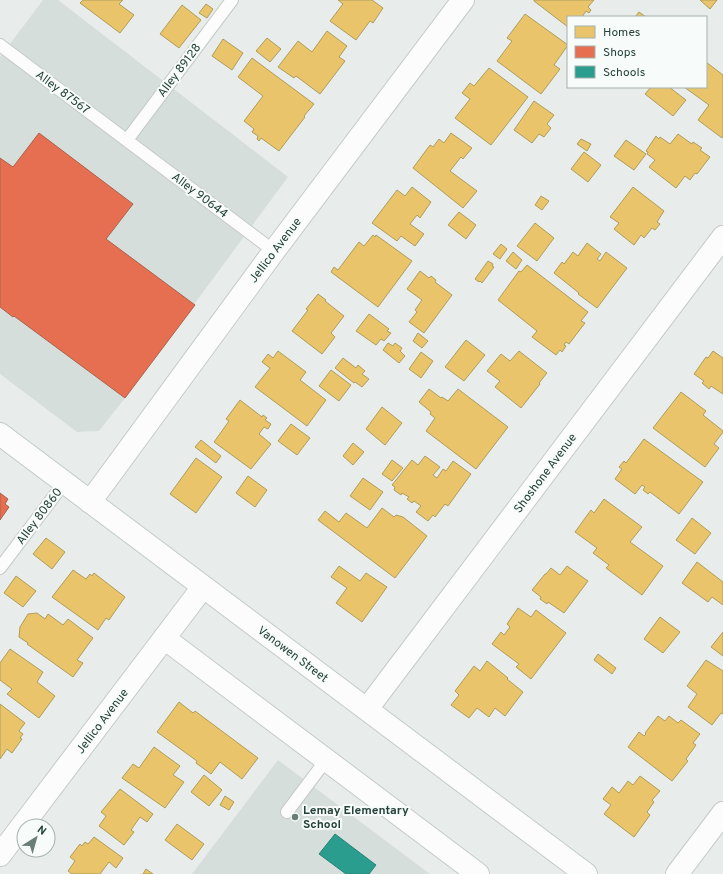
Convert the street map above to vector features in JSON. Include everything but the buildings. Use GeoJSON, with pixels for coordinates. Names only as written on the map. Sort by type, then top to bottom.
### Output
{"type":"FeatureCollection","features":[{"type":"Feature","properties":{"kind":"street","name":"Jellico Avenue"},"geometry":{"type":"LineString","coordinates":[[90,502],[274,251],[463,0]]}},
{"type":"Feature","properties":{"kind":"street","name":"Shoshone Avenue"},"geometry":{"type":"LineString","coordinates":[[367,710],[723,237]]}},
{"type":"Feature","properties":{"kind":"street","name":"Vanowen Street"},"geometry":{"type":"LineString","coordinates":[[0,434],[586,874]]}},
{"type":"Feature","properties":{"kind":"street","name":"Jellico Avenue"},"geometry":{"type":"LineString","coordinates":[[0,855],[203,587]]}},
{"type":"Feature","properties":{"kind":"street"},"geometry":{"type":"LineString","coordinates":[[164,638],[478,874]]}},
{"type":"Feature","properties":{"kind":"street"},"geometry":{"type":"LineString","coordinates":[[677,874],[723,813]]}},
{"type":"Feature","properties":{"kind":"lane","name":"Alley 89128"},"geometry":{"type":"LineString","coordinates":[[127,140],[232,0]]}},
{"type":"Feature","properties":{"kind":"lane","name":"Alley 87567"},"geometry":{"type":"LineString","coordinates":[[0,45],[127,140]]}},
{"type":"Feature","properties":{"kind":"lane","name":"Alley 90644"},"geometry":{"type":"LineString","coordinates":[[127,140],[274,251]]}},
{"type":"Feature","properties":{"kind":"lane","name":"Alley 80860"},"geometry":{"type":"LineString","coordinates":[[0,568],[64,483]]}},
{"type":"Feature","properties":{"kind":"lane"},"geometry":{"type":"LineString","coordinates":[[287,812],[326,760]]}},
{"type":"Feature","properties":{"kind":"shaded area"},"geometry":{"type":"Polygon","coordinates":[[[43,0],[58,0],[288,177],[99,431],[77,432],[0,374],[0,57],[43,0]]]}},
{"type":"Feature","properties":{"kind":"shaded area","name":"Lemay Elementary School"},"geometry":{"type":"Polygon","coordinates":[[[278,760],[430,874],[192,874],[278,760]]]}},
{"type":"Feature","properties":{"kind":"place","name":"Lemay Elementary School"},"geometry":{"type":"Point","coordinates":[295,817]}}]}
